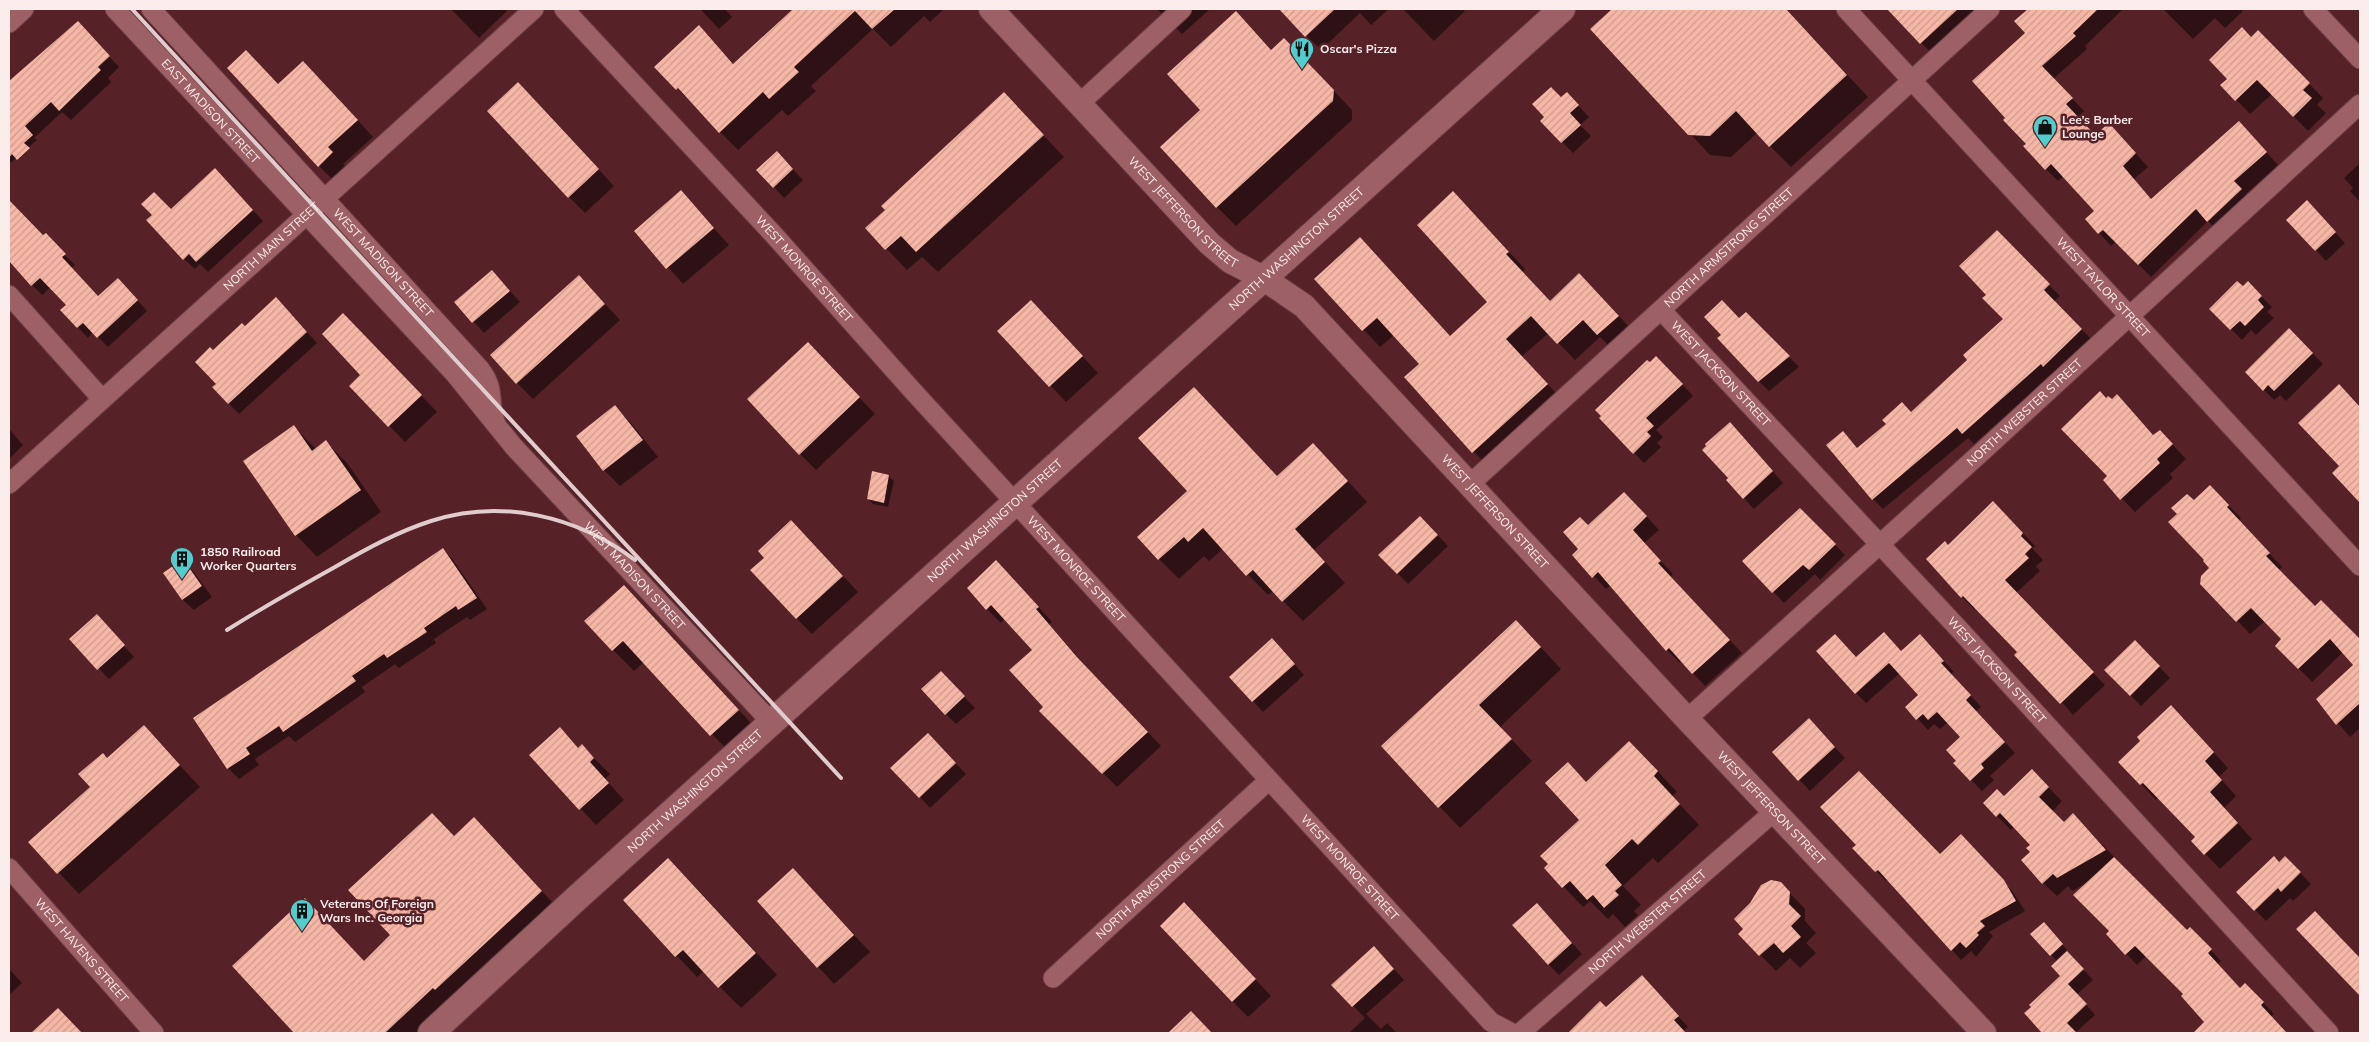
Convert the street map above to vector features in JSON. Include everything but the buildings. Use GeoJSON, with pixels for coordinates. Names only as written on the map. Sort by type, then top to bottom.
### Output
{"type":"FeatureCollection","features":[{"type":"Feature","properties":{"kind":"main road","name":"NORTH WASHINGTON STREET"},"geometry":{"type":"LineString","coordinates":[[431,1033],[1263,278],[1550,13]]}},
{"type":"Feature","properties":{"kind":"street"},"geometry":{"type":"LineString","coordinates":[[9,23],[24,9]]}},
{"type":"Feature","properties":{"kind":"street","name":"EAST MADISON STREET"},"geometry":{"type":"LineString","coordinates":[[115,9],[307,214]]}},
{"type":"Feature","properties":{"kind":"street","name":"EAST MADISON STREET"},"geometry":{"type":"LineString","coordinates":[[151,9],[324,198]]}},
{"type":"Feature","properties":{"kind":"street","name":"NORTH MAIN STREET"},"geometry":{"type":"LineString","coordinates":[[9,484],[534,9]]}},
{"type":"Feature","properties":{"kind":"street","name":"WEST MONROE STREET"},"geometry":{"type":"LineString","coordinates":[[564,9],[774,235],[912,390],[1492,1022],[1512,1033]]}},
{"type":"Feature","properties":{"kind":"street","name":"WEST JEFFERSON STREET"},"geometry":{"type":"LineString","coordinates":[[990,9],[1209,243],[1230,261],[1263,278],[1304,306],[1469,485],[1984,1033]]}},
{"type":"Feature","properties":{"kind":"street"},"geometry":{"type":"LineString","coordinates":[[1078,105],[1182,9]]}},
{"type":"Feature","properties":{"kind":"street","name":"WEST TAYLOR STREET"},"geometry":{"type":"LineString","coordinates":[[1846,9],[2360,566]]}},
{"type":"Feature","properties":{"kind":"street","name":"NORTH ARMSTRONG STREET"},"geometry":{"type":"LineString","coordinates":[[1469,485],[1990,9]]}},
{"type":"Feature","properties":{"kind":"street"},"geometry":{"type":"LineString","coordinates":[[2313,9],[2360,60]]}},
{"type":"Feature","properties":{"kind":"street","name":"NORTH WEBSTER STREET"},"geometry":{"type":"LineString","coordinates":[[1688,719],[2360,104]]}},
{"type":"Feature","properties":{"kind":"street","name":"WEST MADISON STREET"},"geometry":{"type":"LineString","coordinates":[[324,198],[484,374],[490,386],[493,422]]}},
{"type":"Feature","properties":{"kind":"street","name":"WEST MADISON STREET"},"geometry":{"type":"LineString","coordinates":[[307,214],[454,373],[493,422],[772,723]]}},
{"type":"Feature","properties":{"kind":"street"},"geometry":{"type":"LineString","coordinates":[[9,294],[102,399]]}},
{"type":"Feature","properties":{"kind":"street","name":"WEST JACKSON STREET"},"geometry":{"type":"LineString","coordinates":[[1662,310],[2329,1033]]}},
{"type":"Feature","properties":{"kind":"street","name":"NORTH ARMSTRONG STREET"},"geometry":{"type":"LineString","coordinates":[[1054,978],[1269,780]]}},
{"type":"Feature","properties":{"kind":"street","name":"NORTH WEBSTER STREET"},"geometry":{"type":"LineString","coordinates":[[1520,1033],[1775,811]]}},
{"type":"Feature","properties":{"kind":"street","name":"WEST HAVENS STREET"},"geometry":{"type":"LineString","coordinates":[[9,868],[154,1033]]}},
{"type":"Feature","properties":{"kind":"railway"},"geometry":{"type":"LineString","coordinates":[[132,9],[841,778]]}},
{"type":"Feature","properties":{"kind":"railway"},"geometry":{"type":"LineString","coordinates":[[227,630],[382,541],[418,525],[457,514],[484,511],[538,515],[588,532],[635,560]]}},
{"type":"Feature","properties":{"kind":"place","name":"Oscar's Pizza"},"geometry":{"type":"Point","coordinates":[1302,70]}},
{"type":"Feature","properties":{"kind":"place","name":"Lee’s Barber Lounge"},"geometry":{"type":"Point","coordinates":[2045,148]}},
{"type":"Feature","properties":{"kind":"place","name":"1850 Railroad Worker Quarters"},"geometry":{"type":"Point","coordinates":[182,580]}},
{"type":"Feature","properties":{"kind":"place","name":"Veterans Of Foreign Wars Inc. Georgia"},"geometry":{"type":"Point","coordinates":[302,932]}}]}
